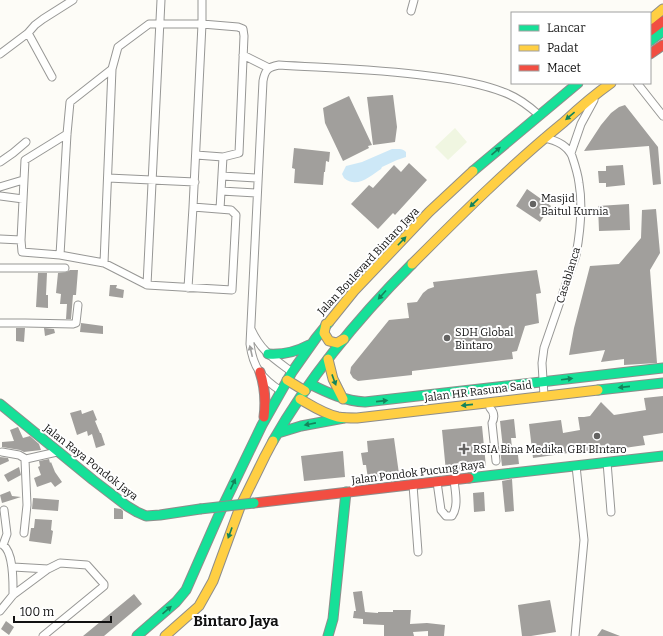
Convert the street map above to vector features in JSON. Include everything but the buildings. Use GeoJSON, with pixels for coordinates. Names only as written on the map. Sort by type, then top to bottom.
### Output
{"type":"FeatureCollection","features":[{"type":"Feature","properties":{"kind":"main road"},"geometry":{"type":"LineString","coordinates":[[651,19],[663,9]]}},
{"type":"Feature","properties":{"kind":"main road"},"geometry":{"type":"LineString","coordinates":[[651,30],[663,21]]}},
{"type":"Feature","properties":{"kind":"main road"},"geometry":{"type":"LineString","coordinates":[[651,40],[663,31]]}},
{"type":"Feature","properties":{"kind":"main road"},"geometry":{"type":"LineString","coordinates":[[651,53],[663,44]]}},
{"type":"Feature","properties":{"kind":"main road","name":"Jalan Boulevard Bintaro Jaya"},"geometry":{"type":"LineString","coordinates":[[137,636],[176,602],[186,590],[216,521],[262,425],[289,376],[326,324],[354,291],[429,212],[465,178],[577,84]]}},
{"type":"Feature","properties":{"kind":"main road"},"geometry":{"type":"LineString","coordinates":[[599,92],[606,84]]}},
{"type":"Feature","properties":{"kind":"main road"},"geometry":{"type":"LineString","coordinates":[[165,636],[199,606],[203,600],[213,581],[240,507],[265,456],[305,391],[344,339],[370,308],[402,274],[490,187],[544,138],[610,84]]}},
{"type":"Feature","properties":{"kind":"main road"},"geometry":{"type":"LineString","coordinates":[[326,324],[324,329],[325,335],[329,341],[337,343],[344,339]]}},
{"type":"Feature","properties":{"kind":"main road"},"geometry":{"type":"LineString","coordinates":[[268,354],[281,355],[300,350],[310,345]]}},
{"type":"Feature","properties":{"kind":"main road"},"geometry":{"type":"LineString","coordinates":[[328,359],[333,379],[343,399]]}},
{"type":"Feature","properties":{"kind":"main road","name":"Jalan HR Rasuna Said"},"geometry":{"type":"LineString","coordinates":[[305,391],[323,390],[353,402],[365,402],[663,368]]}},
{"type":"Feature","properties":{"kind":"main road"},"geometry":{"type":"LineString","coordinates":[[260,372],[266,402],[262,425]]}},
{"type":"Feature","properties":{"kind":"main road"},"geometry":{"type":"LineString","coordinates":[[289,376],[305,391]]}},
{"type":"Feature","properties":{"kind":"main road","name":"Jalan HR Rasuna Said"},"geometry":{"type":"LineString","coordinates":[[305,391],[326,412],[337,417],[344,418],[429,409],[490,405],[544,396],[663,382]]}},
{"type":"Feature","properties":{"kind":"main road"},"geometry":{"type":"LineString","coordinates":[[428,396],[429,409]]}},
{"type":"Feature","properties":{"kind":"main road","name":"Jalan Raya Pondok Jaya"},"geometry":{"type":"LineString","coordinates":[[0,404],[93,480],[127,506],[146,516],[200,509]]}},
{"type":"Feature","properties":{"kind":"main road"},"geometry":{"type":"LineString","coordinates":[[278,434],[300,426],[344,418]]}},
{"type":"Feature","properties":{"kind":"main road"},"geometry":{"type":"LineString","coordinates":[[251,449],[256,446],[261,446],[264,449],[265,456]]}},
{"type":"Feature","properties":{"kind":"main road","name":"Jalan Pondok Pucung Raya"},"geometry":{"type":"LineString","coordinates":[[200,509],[663,456]]}},
{"type":"Feature","properties":{"kind":"main road"},"geometry":{"type":"LineString","coordinates":[[328,636],[333,619],[346,492]]}},
{"type":"Feature","properties":{"kind":"street"},"geometry":{"type":"LineString","coordinates":[[0,54],[28,33],[35,25],[73,0]]}},
{"type":"Feature","properties":{"kind":"street"},"geometry":{"type":"LineString","coordinates":[[147,285],[160,0]]}},
{"type":"Feature","properties":{"kind":"street"},"geometry":{"type":"LineString","coordinates":[[188,288],[195,182],[202,0]]}},
{"type":"Feature","properties":{"kind":"street"},"geometry":{"type":"LineString","coordinates":[[411,11],[414,0]]}},
{"type":"Feature","properties":{"kind":"street"},"geometry":{"type":"LineString","coordinates":[[104,264],[112,69],[118,47],[149,24],[202,24],[238,27],[243,29],[244,36],[239,153],[223,157],[196,156]]}},
{"type":"Feature","properties":{"kind":"street"},"geometry":{"type":"LineString","coordinates":[[28,33],[52,77]]}},
{"type":"Feature","properties":{"kind":"street"},"geometry":{"type":"LineString","coordinates":[[243,55],[269,68]]}},
{"type":"Feature","properties":{"kind":"street"},"geometry":{"type":"LineString","coordinates":[[281,391],[267,381],[260,372],[254,362],[250,344],[263,81],[264,74],[269,68],[279,65],[401,72],[453,79],[504,92],[528,106],[539,115]]}},
{"type":"Feature","properties":{"kind":"street"},"geometry":{"type":"LineString","coordinates":[[60,255],[70,102],[112,69]]}},
{"type":"Feature","properties":{"kind":"street"},"geometry":{"type":"LineString","coordinates":[[638,84],[663,116]]}},
{"type":"Feature","properties":{"kind":"street"},"geometry":{"type":"LineString","coordinates":[[544,138],[556,141],[571,153],[581,124],[599,92]]}},
{"type":"Feature","properties":{"kind":"street"},"geometry":{"type":"LineString","coordinates":[[67,134],[25,160],[21,240],[22,252],[60,255],[104,264],[147,285],[232,290],[236,215],[231,210],[193,207]]}},
{"type":"Feature","properties":{"kind":"street"},"geometry":{"type":"LineString","coordinates":[[0,162],[26,142]]}},
{"type":"Feature","properties":{"kind":"street","name":"Casablanca"},"geometry":{"type":"LineString","coordinates":[[544,396],[542,363],[544,348],[576,255],[579,239],[579,183],[571,153]]}},
{"type":"Feature","properties":{"kind":"street"},"geometry":{"type":"LineString","coordinates":[[220,209],[223,157]]}},
{"type":"Feature","properties":{"kind":"street"},"geometry":{"type":"LineString","coordinates":[[222,176],[258,178]]}},
{"type":"Feature","properties":{"kind":"street"},"geometry":{"type":"LineString","coordinates":[[108,178],[195,182]]}},
{"type":"Feature","properties":{"kind":"street"},"geometry":{"type":"LineString","coordinates":[[0,187],[23,180]]}},
{"type":"Feature","properties":{"kind":"street"},"geometry":{"type":"LineString","coordinates":[[221,190],[257,193]]}},
{"type":"Feature","properties":{"kind":"street"},"geometry":{"type":"LineString","coordinates":[[0,196],[23,199]]}},
{"type":"Feature","properties":{"kind":"street"},"geometry":{"type":"LineString","coordinates":[[0,239],[21,240]]}},
{"type":"Feature","properties":{"kind":"street"},"geometry":{"type":"LineString","coordinates":[[0,268],[65,268]]}},
{"type":"Feature","properties":{"kind":"street"},"geometry":{"type":"LineString","coordinates":[[0,327],[0,323],[73,324],[76,323],[78,305]]}},
{"type":"Feature","properties":{"kind":"street"},"geometry":{"type":"LineString","coordinates":[[250,327],[258,342],[289,376]]}},
{"type":"Feature","properties":{"kind":"street"},"geometry":{"type":"LineString","coordinates":[[490,405],[489,411],[490,420],[492,423],[496,461]]}},
{"type":"Feature","properties":{"kind":"street"},"geometry":{"type":"LineString","coordinates":[[2,452],[19,455],[26,459],[57,452]]}},
{"type":"Feature","properties":{"kind":"street"},"geometry":{"type":"LineString","coordinates":[[24,533],[27,505],[24,462],[26,459]]}},
{"type":"Feature","properties":{"kind":"street"},"geometry":{"type":"LineString","coordinates":[[607,462],[611,512]]}},
{"type":"Feature","properties":{"kind":"street"},"geometry":{"type":"LineString","coordinates":[[575,636],[584,540],[576,466]]}},
{"type":"Feature","properties":{"kind":"street"},"geometry":{"type":"LineString","coordinates":[[437,482],[441,510],[446,516],[452,516],[455,511],[456,503],[454,480]]}},
{"type":"Feature","properties":{"kind":"street"},"geometry":{"type":"LineString","coordinates":[[413,485],[418,552]]}},
{"type":"Feature","properties":{"kind":"street"},"geometry":{"type":"LineString","coordinates":[[4,510],[7,534],[1,545],[6,547],[13,567],[13,595]]}},
{"type":"Feature","properties":{"kind":"street"},"geometry":{"type":"LineString","coordinates":[[0,611],[13,595],[48,569],[59,563],[86,564],[104,584],[104,586],[43,636]]}},
{"type":"Feature","properties":{"kind":"street"},"geometry":{"type":"LineString","coordinates":[[13,567],[48,569]]}},
{"type":"Feature","properties":{"kind":"green space"},"geometry":{"type":"Polygon","coordinates":[[[455,128],[467,142],[448,160],[435,147],[455,128]]]}},
{"type":"Feature","properties":{"kind":"water"},"geometry":{"type":"Polygon","coordinates":[[[392,149],[403,150],[406,152],[406,157],[382,167],[368,178],[359,182],[349,181],[344,178],[342,174],[346,166],[362,162],[392,149]]]}},
{"type":"Feature","properties":{"kind":"traffic: fast"},"geometry":{"type":"LineString","coordinates":[[651,40],[663,31]]}},
{"type":"Feature","properties":{"kind":"traffic: fast"},"geometry":{"type":"LineString","coordinates":[[473,171],[577,84]]}},
{"type":"Feature","properties":{"kind":"traffic: fast"},"geometry":{"type":"LineString","coordinates":[[273,441],[303,393],[336,348],[354,326],[412,264]]}},
{"type":"Feature","properties":{"kind":"traffic: fast"},"geometry":{"type":"LineString","coordinates":[[137,636],[176,602],[186,590],[222,508],[262,425],[292,372],[329,322]]}},
{"type":"Feature","properties":{"kind":"traffic: fast"},"geometry":{"type":"LineString","coordinates":[[268,354],[279,354],[299,350],[309,345]]}},
{"type":"Feature","properties":{"kind":"traffic: fast"},"geometry":{"type":"LineString","coordinates":[[310,384],[344,398],[365,402],[663,368]]}},
{"type":"Feature","properties":{"kind":"traffic: fast"},"geometry":{"type":"LineString","coordinates":[[598,390],[663,383]]}},
{"type":"Feature","properties":{"kind":"traffic: fast"},"geometry":{"type":"LineString","coordinates":[[0,404],[93,480],[137,512],[146,516],[200,509]]}},
{"type":"Feature","properties":{"kind":"traffic: fast"},"geometry":{"type":"LineString","coordinates":[[278,433],[301,426],[344,418]]}},
{"type":"Feature","properties":{"kind":"traffic: fast"},"geometry":{"type":"LineString","coordinates":[[469,478],[663,456]]}},
{"type":"Feature","properties":{"kind":"traffic: fast"},"geometry":{"type":"LineString","coordinates":[[328,636],[333,619],[346,492]]}},
{"type":"Feature","properties":{"kind":"traffic: fast"},"geometry":{"type":"LineString","coordinates":[[200,509],[254,503]]}},
{"type":"Feature","properties":{"kind":"traffic: slow"},"geometry":{"type":"LineString","coordinates":[[651,19],[663,9]]}},
{"type":"Feature","properties":{"kind":"traffic: slow"},"geometry":{"type":"LineString","coordinates":[[412,264],[505,173],[610,84]]}},
{"type":"Feature","properties":{"kind":"traffic: slow"},"geometry":{"type":"LineString","coordinates":[[329,322],[354,291],[429,212],[473,171]]}},
{"type":"Feature","properties":{"kind":"traffic: slow"},"geometry":{"type":"LineString","coordinates":[[326,324],[324,333],[329,341],[337,343],[344,339]]}},
{"type":"Feature","properties":{"kind":"traffic: slow"},"geometry":{"type":"LineString","coordinates":[[328,359],[333,379],[343,399]]}},
{"type":"Feature","properties":{"kind":"traffic: slow"},"geometry":{"type":"LineString","coordinates":[[287,380],[305,391]]}},
{"type":"Feature","properties":{"kind":"traffic: slow"},"geometry":{"type":"LineString","coordinates":[[300,399],[318,410],[333,416],[357,418],[598,390]]}},
{"type":"Feature","properties":{"kind":"traffic: slow"},"geometry":{"type":"LineString","coordinates":[[165,636],[199,606],[213,581],[240,507],[273,441]]}},
{"type":"Feature","properties":{"kind":"traffic: jam"},"geometry":{"type":"LineString","coordinates":[[651,30],[663,21]]}},
{"type":"Feature","properties":{"kind":"traffic: jam"},"geometry":{"type":"LineString","coordinates":[[651,53],[663,45]]}},
{"type":"Feature","properties":{"kind":"traffic: jam"},"geometry":{"type":"LineString","coordinates":[[260,372],[265,394],[264,417]]}},
{"type":"Feature","properties":{"kind":"traffic: jam"},"geometry":{"type":"LineString","coordinates":[[254,503],[469,478]]}},
{"type":"Feature","properties":{"kind":"place","name":"Masjid Baitul Kurnia"},"geometry":{"type":"Point","coordinates":[533,204]}},
{"type":"Feature","properties":{"kind":"place","name":"SDH Global Bintaro"},"geometry":{"type":"Point","coordinates":[447,338]}},
{"type":"Feature","properties":{"kind":"place","name":"GBI BIntaro"},"geometry":{"type":"Point","coordinates":[597,436]}},
{"type":"Feature","properties":{"kind":"place","name":"RSIA Bina Medika"},"geometry":{"type":"Point","coordinates":[464,449]}},
{"type":"Feature","properties":{"kind":"district","name":"Bintaro Jaya"},"geometry":{"type":"Point","coordinates":[236,621]}}]}
